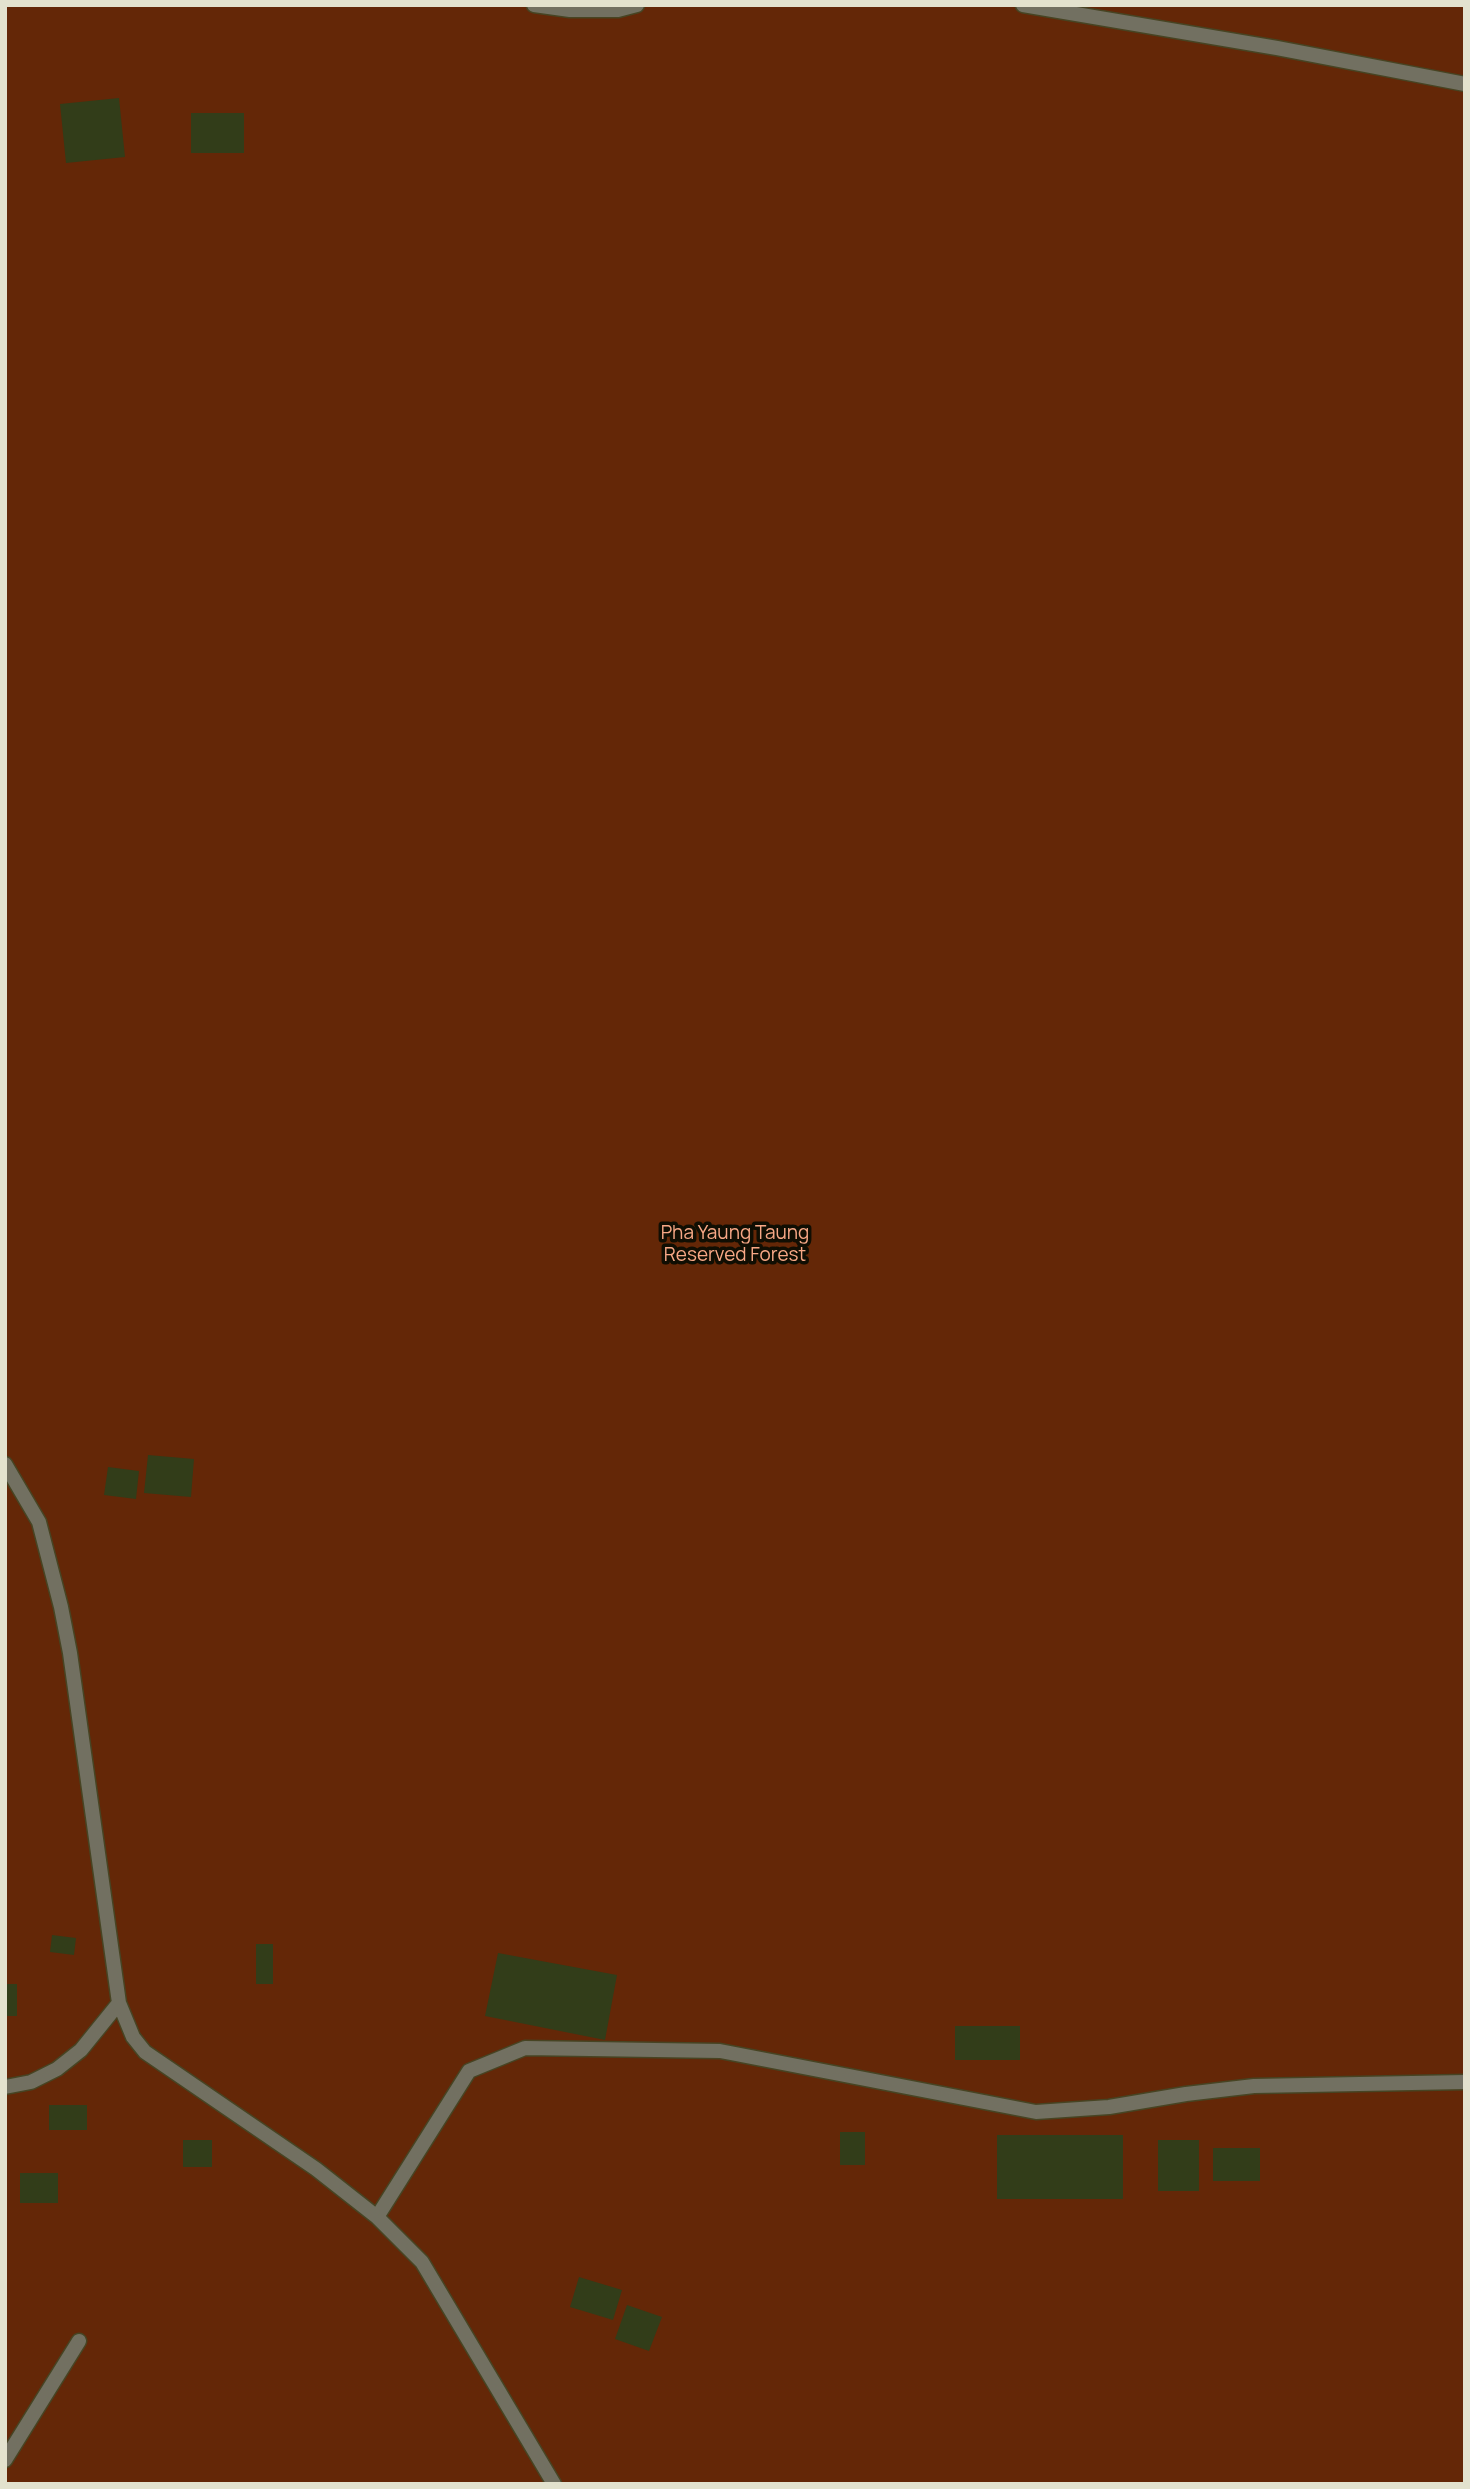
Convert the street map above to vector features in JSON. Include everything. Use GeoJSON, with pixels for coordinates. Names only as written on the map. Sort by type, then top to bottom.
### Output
{"type":"FeatureCollection","features":[{"type":"Feature","properties":{"kind":"street"},"geometry":{"type":"LineString","coordinates":[[534,5],[570,10],[618,10],[637,5]]}},
{"type":"Feature","properties":{"kind":"street"},"geometry":{"type":"LineString","coordinates":[[1023,5],[1277,48],[1465,84]]}},
{"type":"Feature","properties":{"kind":"street"},"geometry":{"type":"LineString","coordinates":[[5,1464],[39,1522],[61,1607],[70,1653],[119,2003],[133,2037],[145,2052],[316,2169],[377,2217],[422,2262],[554,2484]]}},
{"type":"Feature","properties":{"kind":"street"},"geometry":{"type":"LineString","coordinates":[[5,2087],[31,2082],[57,2068],[80,2050],[119,2003]]}},
{"type":"Feature","properties":{"kind":"street"},"geometry":{"type":"LineString","coordinates":[[377,2217],[469,2071],[525,2048],[720,2051],[1037,2112],[1109,2107],[1254,2086],[1465,2082]]}},
{"type":"Feature","properties":{"kind":"street"},"geometry":{"type":"LineString","coordinates":[[5,2460],[79,2341]]}},
{"type":"Feature","properties":{"kind":"green space","name":"Pha Yaung Taung Reserved Forest"},"geometry":{"type":"Polygon","coordinates":[[[5,5],[1465,5],[1465,2484],[5,2484],[5,5]]]}},
{"type":"Feature","properties":{"kind":"building"},"geometry":{"type":"Polygon","coordinates":[[[119,98],[125,157],[66,163],[60,104],[119,98]]]}},
{"type":"Feature","properties":{"kind":"building"},"geometry":{"type":"Polygon","coordinates":[[[191,113],[244,113],[244,153],[191,153],[191,113]]]}},
{"type":"Feature","properties":{"kind":"building"},"geometry":{"type":"Polygon","coordinates":[[[148,1455],[194,1459],[191,1497],[144,1493],[148,1455]]]}},
{"type":"Feature","properties":{"kind":"building"},"geometry":{"type":"Polygon","coordinates":[[[108,1467],[139,1471],[136,1499],[104,1495],[108,1467]]]}},
{"type":"Feature","properties":{"kind":"building"},"geometry":{"type":"Polygon","coordinates":[[[52,1935],[76,1938],[74,1955],[50,1952],[52,1935]]]}},
{"type":"Feature","properties":{"kind":"building"},"geometry":{"type":"Polygon","coordinates":[[[256,1944],[273,1944],[273,1984],[256,1984],[256,1944]]]}},
{"type":"Feature","properties":{"kind":"building"},"geometry":{"type":"Polygon","coordinates":[[[498,1953],[617,1975],[605,2040],[485,2016],[498,1953]]]}},
{"type":"Feature","properties":{"kind":"building"},"geometry":{"type":"Polygon","coordinates":[[[5,1984],[17,1984],[17,2016],[5,2016],[5,1984]]]}},
{"type":"Feature","properties":{"kind":"building"},"geometry":{"type":"Polygon","coordinates":[[[955,2026],[1020,2026],[1020,2060],[955,2060],[955,2026]]]}},
{"type":"Feature","properties":{"kind":"building"},"geometry":{"type":"Polygon","coordinates":[[[49,2105],[87,2105],[87,2130],[49,2130],[49,2105]]]}},
{"type":"Feature","properties":{"kind":"building"},"geometry":{"type":"Polygon","coordinates":[[[840,2132],[865,2132],[865,2165],[840,2165],[840,2132]]]}},
{"type":"Feature","properties":{"kind":"building"},"geometry":{"type":"Polygon","coordinates":[[[997,2135],[1123,2135],[1123,2199],[997,2199],[997,2135]]]}},
{"type":"Feature","properties":{"kind":"building"},"geometry":{"type":"Polygon","coordinates":[[[183,2140],[212,2140],[212,2167],[183,2167],[183,2140]]]}},
{"type":"Feature","properties":{"kind":"building"},"geometry":{"type":"Polygon","coordinates":[[[1158,2140],[1199,2140],[1199,2191],[1158,2191],[1158,2140]]]}},
{"type":"Feature","properties":{"kind":"building"},"geometry":{"type":"Polygon","coordinates":[[[1213,2148],[1260,2148],[1260,2181],[1213,2181],[1213,2148]]]}},
{"type":"Feature","properties":{"kind":"building"},"geometry":{"type":"Polygon","coordinates":[[[20,2173],[58,2173],[58,2203],[20,2203],[20,2173]]]}},
{"type":"Feature","properties":{"kind":"building"},"geometry":{"type":"Polygon","coordinates":[[[579,2277],[622,2290],[613,2320],[570,2307],[579,2277]]]}},
{"type":"Feature","properties":{"kind":"building"},"geometry":{"type":"Polygon","coordinates":[[[627,2305],[662,2317],[649,2351],[615,2339],[627,2305]]]}}]}
